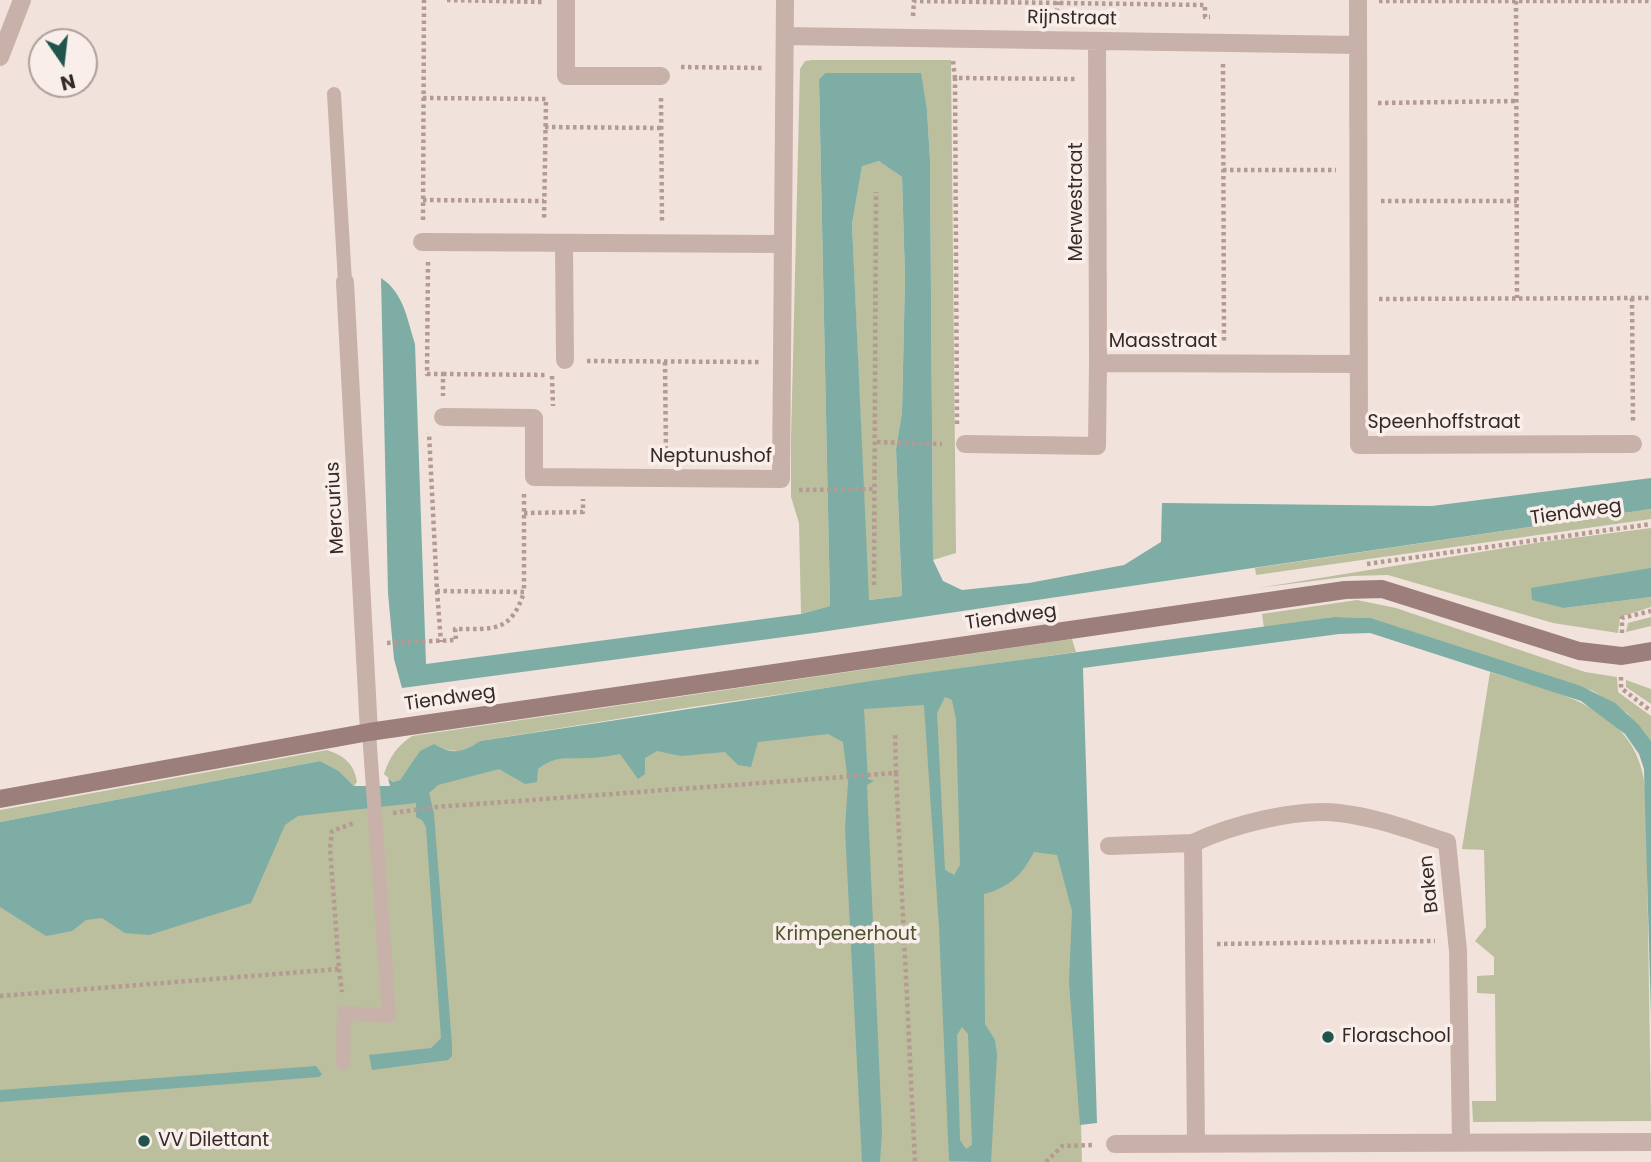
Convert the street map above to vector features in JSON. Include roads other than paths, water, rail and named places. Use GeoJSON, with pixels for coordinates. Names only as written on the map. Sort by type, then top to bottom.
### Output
{"type":"FeatureCollection","features":[{"type":"Feature","properties":{"kind":"street"},"geometry":{"type":"LineString","coordinates":[[0,57],[22,0]]}},
{"type":"Feature","properties":{"kind":"street","name":"Neptunushof"},"geometry":{"type":"LineString","coordinates":[[443,417],[534,418],[534,477],[781,479],[785,0]]}},
{"type":"Feature","properties":{"kind":"street"},"geometry":{"type":"LineString","coordinates":[[566,1],[565,76],[661,76]]}},
{"type":"Feature","properties":{"kind":"street","name":"Speenhoffstraat"},"geometry":{"type":"LineString","coordinates":[[1358,1],[1359,445],[1633,444]]}},
{"type":"Feature","properties":{"kind":"street","name":"Rijnstraat"},"geometry":{"type":"LineString","coordinates":[[785,37],[1358,45]]}},
{"type":"Feature","properties":{"kind":"street","name":"Merwestraat"},"geometry":{"type":"LineString","coordinates":[[1097,41],[1098,363]]}},
{"type":"Feature","properties":{"kind":"street"},"geometry":{"type":"LineString","coordinates":[[422,242],[783,244]]}},
{"type":"Feature","properties":{"kind":"street"},"geometry":{"type":"LineString","coordinates":[[565,243],[565,360]]}},
{"type":"Feature","properties":{"kind":"street","name":"Mercurius"},"geometry":{"type":"LineString","coordinates":[[345,282],[369,732]]}},
{"type":"Feature","properties":{"kind":"street","name":"Maasstraat"},"geometry":{"type":"LineString","coordinates":[[961,438],[1097,446],[1098,363],[1359,364]]}},
{"type":"Feature","properties":{"kind":"street","name":"Tiendweg"},"geometry":{"type":"LineString","coordinates":[[0,799],[369,732],[1345,590],[1382,589],[1579,651],[1622,656],[1651,651]]}},
{"type":"Feature","properties":{"kind":"street","name":"Baken"},"geometry":{"type":"LineString","coordinates":[[1109,846],[1193,843],[1216,832],[1271,817],[1337,812],[1393,824],[1447,842],[1457,940],[1461,1142]]}},
{"type":"Feature","properties":{"kind":"street"},"geometry":{"type":"LineString","coordinates":[[1193,843],[1196,1144]]}},
{"type":"Feature","properties":{"kind":"street"},"geometry":{"type":"LineString","coordinates":[[1115,1144],[1651,1142]]}},
{"type":"Feature","properties":{"kind":"lane"},"geometry":{"type":"LineString","coordinates":[[334,94],[345,282]]}},
{"type":"Feature","properties":{"kind":"lane"},"geometry":{"type":"LineString","coordinates":[[343,1063],[344,1013],[389,1016],[369,732]]}},
{"type":"Feature","properties":{"kind":"water"},"geometry":{"type":"Polygon","coordinates":[[[825,73],[921,73],[927,110],[930,159],[933,560],[943,581],[962,590],[1029,583],[1124,565],[1161,542],[1162,503],[1432,506],[1651,478],[1651,509],[814,633],[402,688],[394,659],[388,593],[381,278],[400,299],[415,344],[426,664],[801,614],[830,606],[819,79],[825,73]],[[879,161],[862,166],[852,224],[869,600],[902,596],[896,449],[902,412],[905,277],[902,177],[879,161]]]}},
{"type":"Feature","properties":{"kind":"water"},"geometry":{"type":"Polygon","coordinates":[[[1651,568],[1651,597],[1564,608],[1532,600],[1531,588],[1651,568]]]}},
{"type":"Feature","properties":{"kind":"water"},"geometry":{"type":"Polygon","coordinates":[[[1334,617],[1371,618],[1581,686],[1615,703],[1638,724],[1651,741],[1651,1016],[1644,769],[1639,754],[1625,734],[1581,701],[1370,633],[1339,634],[1083,668],[1097,1123],[1080,1125],[1069,982],[1072,911],[1057,855],[1034,852],[1014,879],[1001,888],[984,894],[985,1024],[995,1040],[997,1055],[991,1162],[949,1161],[939,927],[924,705],[864,709],[868,779],[874,781],[867,785],[882,1131],[880,1162],[862,1162],[845,829],[848,782],[843,742],[828,734],[758,742],[751,767],[738,765],[725,752],[681,756],[657,751],[645,758],[645,774],[638,779],[620,754],[555,760],[538,769],[537,782],[525,784],[499,769],[438,785],[429,793],[434,814],[452,1045],[452,1056],[448,1060],[372,1070],[369,1055],[431,1048],[441,1038],[426,827],[422,820],[416,817],[416,803],[298,816],[285,825],[251,903],[149,935],[125,933],[102,918],[86,920],[72,931],[46,936],[0,907],[0,822],[320,761],[339,771],[354,786],[390,786],[388,778],[393,782],[400,780],[420,751],[434,744],[446,750],[457,751],[480,741],[910,675],[1334,617]],[[945,697],[937,713],[945,870],[954,875],[960,865],[956,719],[952,700],[945,697]],[[962,1027],[957,1035],[960,1140],[966,1149],[972,1145],[968,1034],[962,1027]]]}},
{"type":"Feature","properties":{"kind":"water"},"geometry":{"type":"Polygon","coordinates":[[[316,1066],[322,1074],[319,1077],[0,1102],[0,1090],[316,1066]]]}},
{"type":"Feature","properties":{"kind":"place","name":"Floraschool"},"geometry":{"type":"Point","coordinates":[1328,1037]}},
{"type":"Feature","properties":{"kind":"place","name":"VV Dilettant"},"geometry":{"type":"Point","coordinates":[144,1141]}},
{"type":"Feature","properties":{"kind":"park label","name":"Krimpenerhout"},"geometry":{"type":"Point","coordinates":[846,935]}}]}
